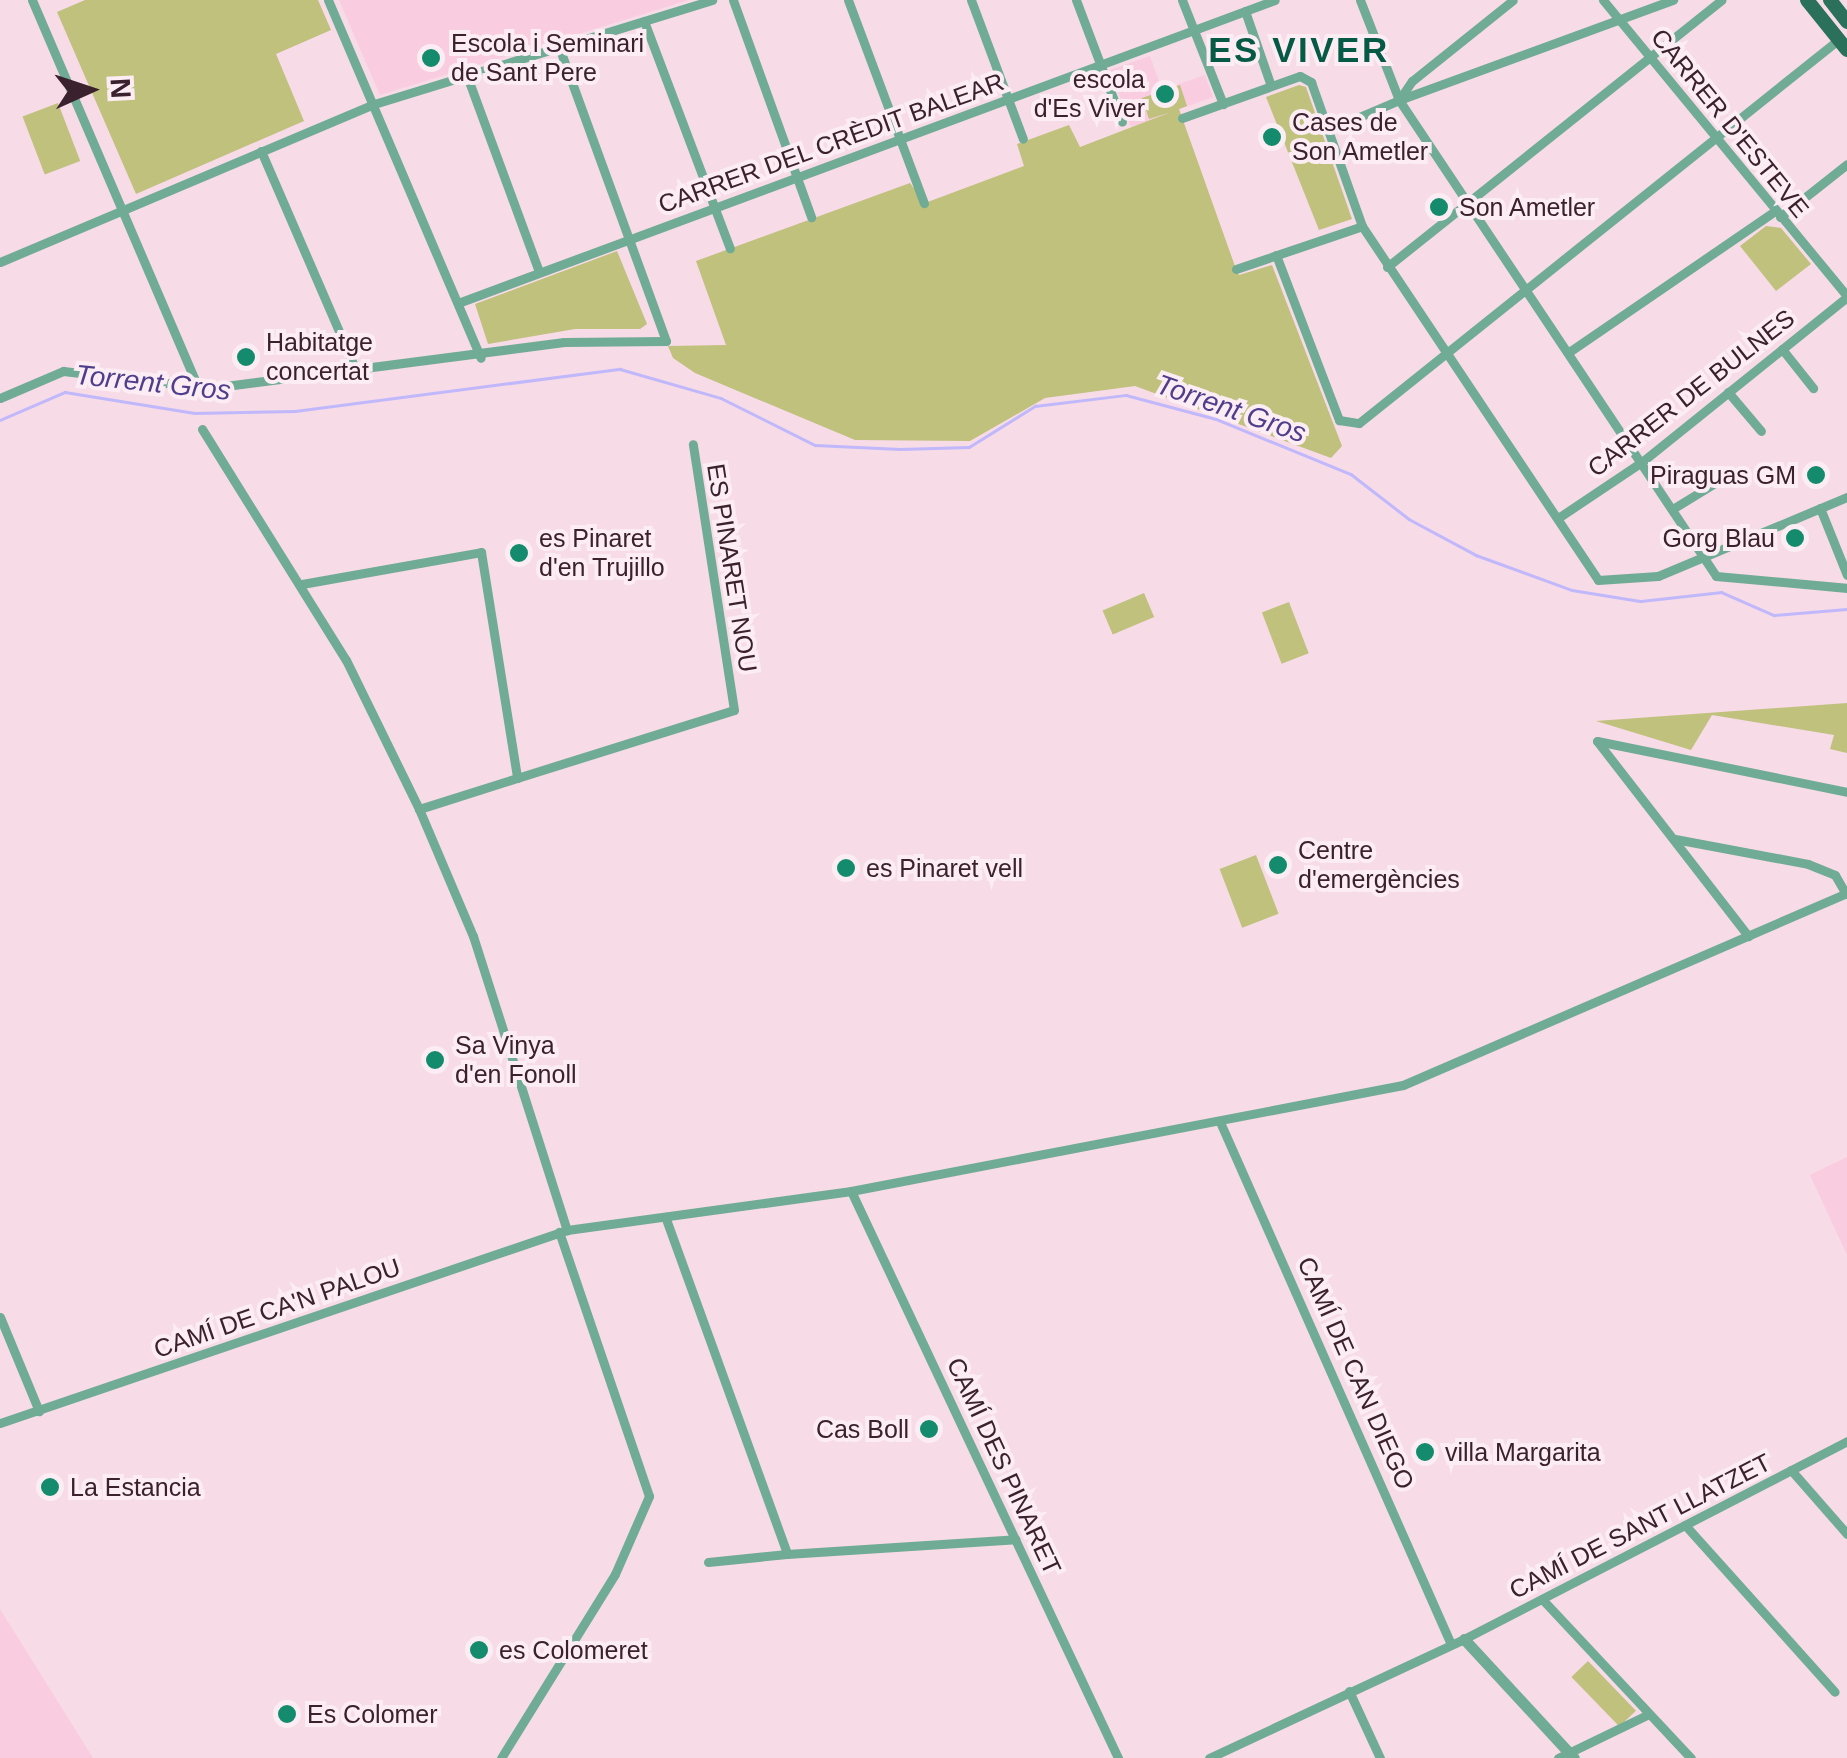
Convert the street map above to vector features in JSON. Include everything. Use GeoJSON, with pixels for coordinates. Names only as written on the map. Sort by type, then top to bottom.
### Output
{"type":"FeatureCollection","features":[{"type":"Feature","properties":{"kind":"main road"},"geometry":{"type":"LineString","coordinates":[[1807,0],[1844,41]]}},
{"type":"Feature","properties":{"kind":"main road"},"geometry":{"type":"LineString","coordinates":[[1830,0],[1847,22]]}},
{"type":"Feature","properties":{"kind":"street"},"geometry":{"type":"LineString","coordinates":[[32,0],[126,208],[197,385]]}},
{"type":"Feature","properties":{"kind":"street"},"geometry":{"type":"LineString","coordinates":[[328,0],[482,358]]}},
{"type":"Feature","properties":{"kind":"street"},"geometry":{"type":"LineString","coordinates":[[0,262],[371,105],[712,0]]}},
{"type":"Feature","properties":{"kind":"street"},"geometry":{"type":"LineString","coordinates":[[733,0],[811,217]]}},
{"type":"Feature","properties":{"kind":"street"},"geometry":{"type":"LineString","coordinates":[[848,0],[924,203]]}},
{"type":"Feature","properties":{"kind":"street"},"geometry":{"type":"LineString","coordinates":[[971,0],[1023,139]]}},
{"type":"Feature","properties":{"kind":"street"},"geometry":{"type":"LineString","coordinates":[[1076,0],[1122,122]]}},
{"type":"Feature","properties":{"kind":"street"},"geometry":{"type":"LineString","coordinates":[[1182,0],[1223,104]]}},
{"type":"Feature","properties":{"kind":"street","name":"CARRER DEL CRÈDIT BALEAR"},"geometry":{"type":"LineString","coordinates":[[458,303],[1274,0]]}},
{"type":"Feature","properties":{"kind":"street"},"geometry":{"type":"LineString","coordinates":[[1360,0],[1399,100],[1706,555],[1716,576],[1847,588]]}},
{"type":"Feature","properties":{"kind":"street"},"geometry":{"type":"LineString","coordinates":[[1399,100],[1412,81],[1513,0]]}},
{"type":"Feature","properties":{"kind":"street","name":"CARRER D'ESTEVE"},"geometry":{"type":"LineString","coordinates":[[1604,0],[1847,297]]}},
{"type":"Feature","properties":{"kind":"street"},"geometry":{"type":"LineString","coordinates":[[1329,130],[1399,100],[1673,0]]}},
{"type":"Feature","properties":{"kind":"street"},"geometry":{"type":"LineString","coordinates":[[1387,267],[1722,0]]}},
{"type":"Feature","properties":{"kind":"street"},"geometry":{"type":"LineString","coordinates":[[1245,11],[1271,86]]}},
{"type":"Feature","properties":{"kind":"street"},"geometry":{"type":"LineString","coordinates":[[644,21],[730,248]]}},
{"type":"Feature","properties":{"kind":"street"},"geometry":{"type":"LineString","coordinates":[[1276,254],[1339,420],[1350,426],[1525,292],[1716,136],[1844,41]]}},
{"type":"Feature","properties":{"kind":"street"},"geometry":{"type":"LineString","coordinates":[[0,398],[62,370],[197,385],[482,358],[564,342],[666,340],[558,48]]}},
{"type":"Feature","properties":{"kind":"street"},"geometry":{"type":"LineString","coordinates":[[468,76],[539,272]]}},
{"type":"Feature","properties":{"kind":"street"},"geometry":{"type":"LineString","coordinates":[[1182,118],[1271,86],[1306,78],[1329,130],[1362,226],[1598,580],[1658,576],[1847,496]]}},
{"type":"Feature","properties":{"kind":"street"},"geometry":{"type":"LineString","coordinates":[[260,151],[356,371]]}},
{"type":"Feature","properties":{"kind":"street"},"geometry":{"type":"LineString","coordinates":[[1568,352],[1847,164]]}},
{"type":"Feature","properties":{"kind":"street"},"geometry":{"type":"LineString","coordinates":[[1236,269],[1362,226]]}},
{"type":"Feature","properties":{"kind":"street","name":"CARRER DE BULNES"},"geometry":{"type":"LineString","coordinates":[[1558,518],[1642,461],[1847,297]]}},
{"type":"Feature","properties":{"kind":"street"},"geometry":{"type":"LineString","coordinates":[[1782,350],[1813,388]]}},
{"type":"Feature","properties":{"kind":"street"},"geometry":{"type":"LineString","coordinates":[[1728,392],[1761,432]]}},
{"type":"Feature","properties":{"kind":"street"},"geometry":{"type":"LineString","coordinates":[[202,429],[302,584],[419,809],[473,936],[649,1496],[615,1574],[501,1758]]}},
{"type":"Feature","properties":{"kind":"street","name":"ES PINARET NOU"},"geometry":{"type":"LineString","coordinates":[[419,809],[734,710],[693,444]]}},
{"type":"Feature","properties":{"kind":"street"},"geometry":{"type":"LineString","coordinates":[[1674,508],[1715,483]]}},
{"type":"Feature","properties":{"kind":"street"},"geometry":{"type":"LineString","coordinates":[[1820,508],[1847,574]]}},
{"type":"Feature","properties":{"kind":"street"},"geometry":{"type":"LineString","coordinates":[[302,584],[482,552],[517,778]]}},
{"type":"Feature","properties":{"kind":"street"},"geometry":{"type":"LineString","coordinates":[[1748,936],[1597,742],[1847,792]]}},
{"type":"Feature","properties":{"kind":"street"},"geometry":{"type":"LineString","coordinates":[[1675,839],[1808,864],[1835,875],[1847,893]]}},
{"type":"Feature","properties":{"kind":"street","name":"CAMÍ DE CA'N PALOU"},"geometry":{"type":"LineString","coordinates":[[0,1422],[563,1231],[851,1191],[1403,1084],[1847,893]]}},
{"type":"Feature","properties":{"kind":"street","name":"CAMÍ DE CAN DIEGO"},"geometry":{"type":"LineString","coordinates":[[1220,1122],[1441,1611],[1450,1642]]}},
{"type":"Feature","properties":{"kind":"street","name":"CAMÍ DES PINARET"},"geometry":{"type":"LineString","coordinates":[[851,1191],[1118,1758]]}},
{"type":"Feature","properties":{"kind":"street"},"geometry":{"type":"LineString","coordinates":[[666,1219],[787,1554]]}},
{"type":"Feature","properties":{"kind":"street"},"geometry":{"type":"LineString","coordinates":[[0,1317],[39,1411]]}},
{"type":"Feature","properties":{"kind":"street","name":"CAMÍ DE SANT LLATZET"},"geometry":{"type":"LineString","coordinates":[[1450,1642],[1464,1639],[1847,1441]]}},
{"type":"Feature","properties":{"kind":"street"},"geometry":{"type":"LineString","coordinates":[[1791,1470],[1847,1534]]}},
{"type":"Feature","properties":{"kind":"street"},"geometry":{"type":"LineString","coordinates":[[1684,1525],[1835,1692]]}},
{"type":"Feature","properties":{"kind":"street"},"geometry":{"type":"LineString","coordinates":[[708,1562],[1016,1539]]}},
{"type":"Feature","properties":{"kind":"street"},"geometry":{"type":"LineString","coordinates":[[1542,1599],[1691,1758]]}},
{"type":"Feature","properties":{"kind":"street"},"geometry":{"type":"LineString","coordinates":[[1464,1639],[1567,1756],[1649,1714]]}},
{"type":"Feature","properties":{"kind":"street"},"geometry":{"type":"LineString","coordinates":[[1209,1758],[1450,1642]]}},
{"type":"Feature","properties":{"kind":"street"},"geometry":{"type":"LineString","coordinates":[[1349,1691],[1380,1758]]}},
{"type":"Feature","properties":{"kind":"shaded area","name":"Escola i Seminari de Sant Pere"},"geometry":{"type":"Polygon","coordinates":[[[339,0],[689,0],[380,95],[339,0]]]}},
{"type":"Feature","properties":{"kind":"shaded area","name":"escola d'Es Viver"},"geometry":{"type":"Polygon","coordinates":[[[1150,56],[1162,90],[1205,75],[1213,97],[1131,127],[1110,70],[1150,56]]]}},
{"type":"Feature","properties":{"kind":"shaded area"},"geometry":{"type":"Polygon","coordinates":[[[1847,1157],[1847,1255],[1810,1175],[1847,1157]]]}},
{"type":"Feature","properties":{"kind":"shaded area"},"geometry":{"type":"Polygon","coordinates":[[[0,1609],[93,1758],[0,1758],[0,1609]]]}},
{"type":"Feature","properties":{"kind":"green space"},"geometry":{"type":"Polygon","coordinates":[[[85,0],[318,0],[331,30],[276,54],[304,121],[136,194],[57,12],[85,0]]]}},
{"type":"Feature","properties":{"kind":"green space"},"geometry":{"type":"Polygon","coordinates":[[[1180,85],[1187,106],[1179,109],[1239,275],[1272,265],[1342,446],[1331,458],[1135,386],[1045,398],[970,441],[855,440],[695,373],[673,358],[668,346],[726,345],[696,261],[910,183],[925,203],[1024,166],[1017,144],[1069,125],[1080,147],[1171,112],[1149,119],[1142,98],[1180,85]]]}},
{"type":"Feature","properties":{"kind":"green space"},"geometry":{"type":"Polygon","coordinates":[[[1299,85],[1306,87],[1352,219],[1319,230],[1266,97],[1299,85]]]}},
{"type":"Feature","properties":{"kind":"green space"},"geometry":{"type":"Polygon","coordinates":[[[58,103],[80,161],[45,174],[23,117],[58,103]]]}},
{"type":"Feature","properties":{"kind":"green space"},"geometry":{"type":"Polygon","coordinates":[[[1766,226],[1781,228],[1811,264],[1776,291],[1740,246],[1766,226]]]}},
{"type":"Feature","properties":{"kind":"green space"},"geometry":{"type":"Polygon","coordinates":[[[617,251],[647,324],[640,329],[575,329],[488,344],[475,304],[617,251]]]}},
{"type":"Feature","properties":{"kind":"green space"},"geometry":{"type":"Polygon","coordinates":[[[1144,593],[1154,617],[1113,635],[1103,611],[1144,593]]]}},
{"type":"Feature","properties":{"kind":"green space"},"geometry":{"type":"Polygon","coordinates":[[[1289,602],[1309,653],[1282,664],[1262,612],[1289,602]]]}},
{"type":"Feature","properties":{"kind":"green space"},"geometry":{"type":"Polygon","coordinates":[[[1847,703],[1847,753],[1830,749],[1834,735],[1712,715],[1691,750],[1596,721],[1847,703]]]}},
{"type":"Feature","properties":{"kind":"green space"},"geometry":{"type":"Polygon","coordinates":[[[1256,855],[1279,914],[1242,928],[1220,869],[1256,855]]]}},
{"type":"Feature","properties":{"kind":"green space"},"geometry":{"type":"Polygon","coordinates":[[[1588,1661],[1636,1711],[1619,1727],[1571,1677],[1588,1661]]]}},
{"type":"Feature","properties":{"kind":"waterway","name":"Torrent Gros"},"geometry":{"type":"LineString","coordinates":[[0,420],[65,392],[194,413],[295,411],[620,369],[721,398],[815,445],[900,449],[969,447],[1035,406],[1126,395],[1216,419],[1351,474],[1409,519],[1476,555],[1572,590],[1641,601],[1721,592],[1774,615],[1847,609]]}},
{"type":"Feature","properties":{"kind":"place","name":"Escola i Seminari de Sant Pere"},"geometry":{"type":"Point","coordinates":[431,58]}},
{"type":"Feature","properties":{"kind":"place","name":"escola d'Es Viver"},"geometry":{"type":"Point","coordinates":[1165,94]}},
{"type":"Feature","properties":{"kind":"place","name":"Cases de Son Ametler"},"geometry":{"type":"Point","coordinates":[1272,137]}},
{"type":"Feature","properties":{"kind":"place","name":"Son Ametler"},"geometry":{"type":"Point","coordinates":[1439,207]}},
{"type":"Feature","properties":{"kind":"place","name":"Habitatge concertat"},"geometry":{"type":"Point","coordinates":[246,357]}},
{"type":"Feature","properties":{"kind":"place","name":"Piraguas GM"},"geometry":{"type":"Point","coordinates":[1816,475]}},
{"type":"Feature","properties":{"kind":"place","name":"Gorg Blau"},"geometry":{"type":"Point","coordinates":[1795,538]}},
{"type":"Feature","properties":{"kind":"place","name":"es Pinaret d'en Trujillo"},"geometry":{"type":"Point","coordinates":[519,553]}},
{"type":"Feature","properties":{"kind":"place","name":"Centre d'emergències"},"geometry":{"type":"Point","coordinates":[1278,865]}},
{"type":"Feature","properties":{"kind":"place","name":"es Pinaret vell"},"geometry":{"type":"Point","coordinates":[846,868]}},
{"type":"Feature","properties":{"kind":"place","name":"Sa Vinya d'en Fonoll"},"geometry":{"type":"Point","coordinates":[435,1060]}},
{"type":"Feature","properties":{"kind":"place","name":"Cas Boll"},"geometry":{"type":"Point","coordinates":[929,1429]}},
{"type":"Feature","properties":{"kind":"place","name":"villa Margarita"},"geometry":{"type":"Point","coordinates":[1425,1452]}},
{"type":"Feature","properties":{"kind":"place","name":"La Estancia"},"geometry":{"type":"Point","coordinates":[50,1487]}},
{"type":"Feature","properties":{"kind":"place","name":"es Colomeret"},"geometry":{"type":"Point","coordinates":[479,1650]}},
{"type":"Feature","properties":{"kind":"place","name":"Es Colomer"},"geometry":{"type":"Point","coordinates":[287,1714]}},
{"type":"Feature","properties":{"kind":"district","name":"ES VIVER"},"geometry":{"type":"Point","coordinates":[1299,50]}}]}
